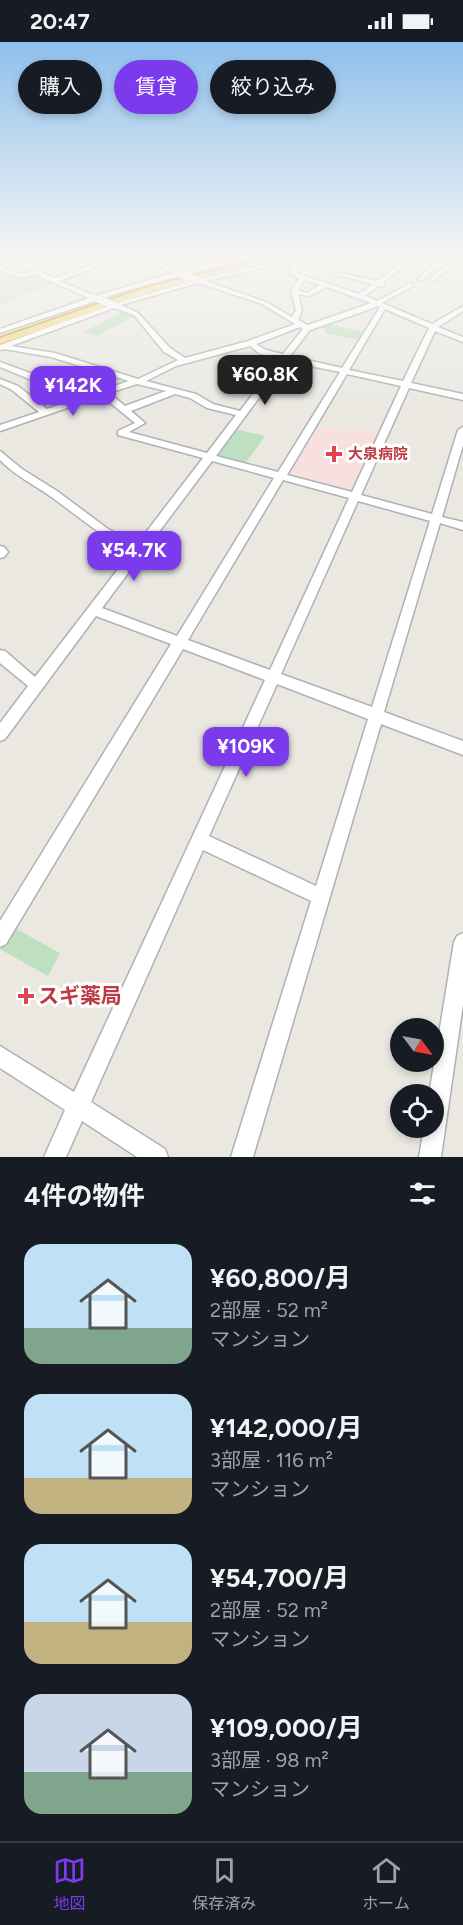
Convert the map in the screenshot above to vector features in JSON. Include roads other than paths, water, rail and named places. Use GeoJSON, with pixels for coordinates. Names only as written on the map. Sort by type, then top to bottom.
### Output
{"type":"FeatureCollection","features":[{"type":"Feature","properties":{"kind":"highway"},"geometry":{"type":"LineString","coordinates":[[0,336],[79,309]]}},
{"type":"Feature","properties":{"kind":"highway"},"geometry":{"type":"LineString","coordinates":[[1,345],[97,309]]}},
{"type":"Feature","properties":{"kind":"street"},"geometry":{"type":"LineString","coordinates":[[0,331],[63,309]]}},
{"type":"Feature","properties":{"kind":"street"},"geometry":{"type":"LineString","coordinates":[[1,345],[103,309]]}},
{"type":"Feature","properties":{"kind":"street"},"geometry":{"type":"LineString","coordinates":[[124,309],[136,314],[167,350],[184,361]]}},
{"type":"Feature","properties":{"kind":"street"},"geometry":{"type":"LineString","coordinates":[[275,309],[301,324]]}},
{"type":"Feature","properties":{"kind":"street"},"geometry":{"type":"LineString","coordinates":[[0,734],[285,357],[301,324],[298,309]]}},
{"type":"Feature","properties":{"kind":"street"},"geometry":{"type":"LineString","coordinates":[[0,428],[138,381],[184,361],[251,343],[301,324],[338,319],[366,309]]}},
{"type":"Feature","properties":{"kind":"street"},"geometry":{"type":"LineString","coordinates":[[0,938],[344,371],[377,309]]}},
{"type":"Feature","properties":{"kind":"street"},"geometry":{"type":"LineString","coordinates":[[392,309],[463,340]]}},
{"type":"Feature","properties":{"kind":"street"},"geometry":{"type":"LineString","coordinates":[[56,1157],[433,327],[461,309]]}},
{"type":"Feature","properties":{"kind":"street"},"geometry":{"type":"LineString","coordinates":[[251,343],[264,352],[463,397]]}},
{"type":"Feature","properties":{"kind":"street"},"geometry":{"type":"LineString","coordinates":[[1,345],[52,356],[175,391],[199,398],[210,406],[242,414]]}},
{"type":"Feature","properties":{"kind":"street"},"geometry":{"type":"LineString","coordinates":[[0,364],[35,378],[69,405]]}},
{"type":"Feature","properties":{"kind":"street"},"geometry":{"type":"LineString","coordinates":[[0,381],[15,388],[46,413]]}},
{"type":"Feature","properties":{"kind":"street"},"geometry":{"type":"LineString","coordinates":[[124,410],[175,391]]}},
{"type":"Feature","properties":{"kind":"street"},"geometry":{"type":"LineString","coordinates":[[103,393],[141,423],[122,433],[463,526]]}},
{"type":"Feature","properties":{"kind":"street"},"geometry":{"type":"LineString","coordinates":[[242,1157],[436,518],[460,449]]}},
{"type":"Feature","properties":{"kind":"street"},"geometry":{"type":"LineString","coordinates":[[0,454],[5,466],[54,494],[108,536],[139,550]]}},
{"type":"Feature","properties":{"kind":"street"},"geometry":{"type":"LineString","coordinates":[[94,610],[463,748]]}},
{"type":"Feature","properties":{"kind":"street"},"geometry":{"type":"LineString","coordinates":[[0,655],[36,686]]}},
{"type":"Feature","properties":{"kind":"street"},"geometry":{"type":"LineString","coordinates":[[199,840],[321,897]]}},
{"type":"Feature","properties":{"kind":"street"},"geometry":{"type":"LineString","coordinates":[[430,1157],[463,942]]}},
{"type":"Feature","properties":{"kind":"street"},"geometry":{"type":"LineString","coordinates":[[0,1056],[157,1157]]}},
{"type":"Feature","properties":{"kind":"place","name":"大泉病院"},"geometry":{"type":"Point","coordinates":[334,454]}},
{"type":"Feature","properties":{"kind":"place","name":"スギ薬局"},"geometry":{"type":"Point","coordinates":[26,996]}}]}
